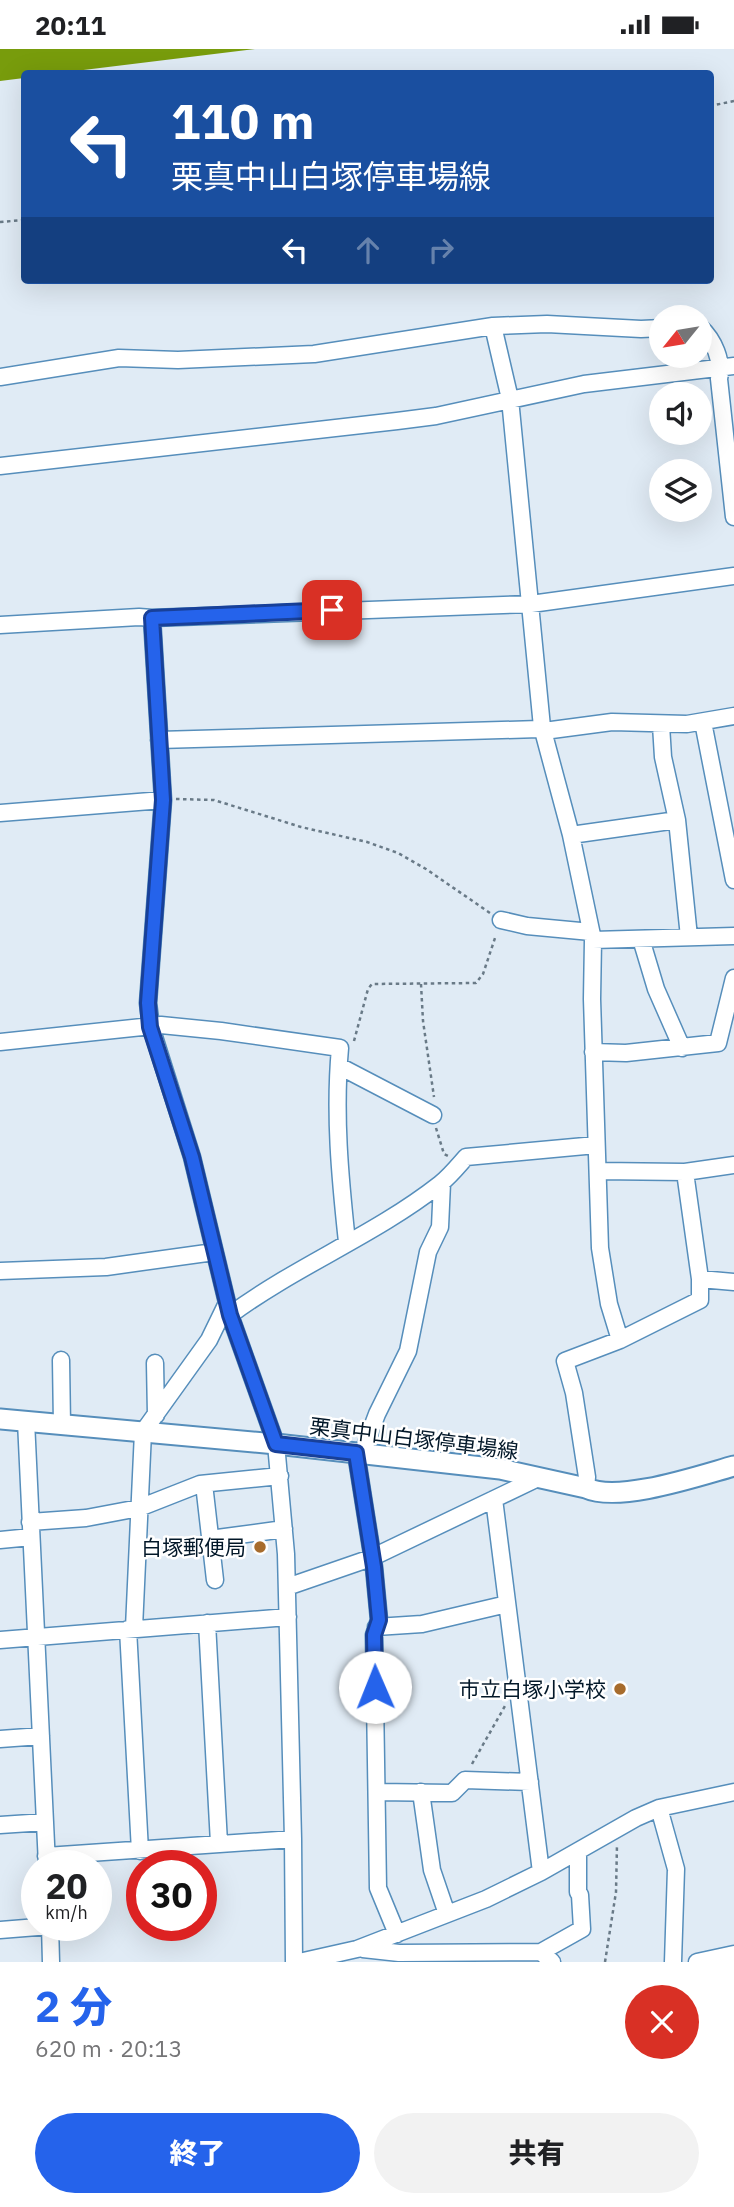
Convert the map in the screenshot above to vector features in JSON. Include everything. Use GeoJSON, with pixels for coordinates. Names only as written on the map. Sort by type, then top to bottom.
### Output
{"type":"FeatureCollection","features":[{"type":"Feature","properties":{"kind":"main road","name":"栗真中山白塚停車場線"},"geometry":{"type":"LineString","coordinates":[[0,1419],[276,1444],[500,1469],[586,1488],[597,1493],[615,1493],[670,1483],[734,1466]]}},
{"type":"Feature","properties":{"kind":"street"},"geometry":{"type":"LineString","coordinates":[[0,377],[119,358],[178,361],[314,354],[493,326],[547,324],[649,329]]}},
{"type":"Feature","properties":{"kind":"street"},"geometry":{"type":"LineString","coordinates":[[493,326],[510,399],[543,729],[571,835],[592,936],[600,1248],[609,1304],[620,1340]]}},
{"type":"Feature","properties":{"kind":"street"},"geometry":{"type":"LineString","coordinates":[[712,342],[728,367]]}},
{"type":"Feature","properties":{"kind":"street"},"geometry":{"type":"LineString","coordinates":[[0,466],[397,421],[584,384],[728,367]]}},
{"type":"Feature","properties":{"kind":"street"},"geometry":{"type":"LineString","coordinates":[[728,367],[719,379],[734,517]]}},
{"type":"Feature","properties":{"kind":"street"},"geometry":{"type":"LineString","coordinates":[[0,625],[139,617],[531,604],[734,576]]}},
{"type":"Feature","properties":{"kind":"street"},"geometry":{"type":"LineString","coordinates":[[152,618],[163,800],[148,1003],[150,1027],[192,1157],[228,1309],[276,1444],[287,1587],[296,1962],[358,1949],[493,1896],[659,1808],[734,1792]]}},
{"type":"Feature","properties":{"kind":"street"},"geometry":{"type":"LineString","coordinates":[[159,740],[543,729],[612,722],[662,725],[704,722],[734,716]]}},
{"type":"Feature","properties":{"kind":"street"},"geometry":{"type":"LineString","coordinates":[[704,722],[734,880]]}},
{"type":"Feature","properties":{"kind":"street"},"geometry":{"type":"LineString","coordinates":[[662,725],[663,757],[677,820],[689,937]]}},
{"type":"Feature","properties":{"kind":"street"},"geometry":{"type":"LineString","coordinates":[[0,813],[163,800]]}},
{"type":"Feature","properties":{"kind":"street"},"geometry":{"type":"LineString","coordinates":[[571,835],[677,820]]}},
{"type":"Feature","properties":{"kind":"street"},"geometry":{"type":"LineString","coordinates":[[500,920],[592,936],[641,939],[734,936]]}},
{"type":"Feature","properties":{"kind":"street"},"geometry":{"type":"LineString","coordinates":[[641,939],[656,989],[682,1048]]}},
{"type":"Feature","properties":{"kind":"street"},"geometry":{"type":"LineString","coordinates":[[593,1052],[625,1053],[718,1043],[734,978]]}},
{"type":"Feature","properties":{"kind":"street"},"geometry":{"type":"LineString","coordinates":[[0,1042],[161,1025],[340,1048],[337,1151],[347,1242]]}},
{"type":"Feature","properties":{"kind":"street"},"geometry":{"type":"LineString","coordinates":[[339,1066],[433,1115]]}},
{"type":"Feature","properties":{"kind":"street"},"geometry":{"type":"LineString","coordinates":[[140,1850],[131,1628],[143,1432],[228,1309],[347,1242],[442,1183],[466,1157],[596,1145]]}},
{"type":"Feature","properties":{"kind":"street"},"geometry":{"type":"LineString","coordinates":[[599,1171],[685,1173],[734,1165]]}},
{"type":"Feature","properties":{"kind":"street"},"geometry":{"type":"LineString","coordinates":[[586,1488],[587,1477],[574,1393],[565,1361],[620,1340],[700,1300],[700,1279],[685,1173]]}},
{"type":"Feature","properties":{"kind":"street"},"geometry":{"type":"LineString","coordinates":[[397,1934],[378,1888],[374,1635],[379,1620],[359,1453],[408,1351],[428,1252],[440,1227],[442,1183]]}},
{"type":"Feature","properties":{"kind":"street"},"geometry":{"type":"LineString","coordinates":[[0,1271],[106,1266],[214,1252]]}},
{"type":"Feature","properties":{"kind":"street"},"geometry":{"type":"LineString","coordinates":[[700,1279],[734,1282]]}},
{"type":"Feature","properties":{"kind":"street"},"geometry":{"type":"LineString","coordinates":[[61,1360],[62,1425]]}},
{"type":"Feature","properties":{"kind":"street"},"geometry":{"type":"LineString","coordinates":[[155,1363],[156,1415]]}},
{"type":"Feature","properties":{"kind":"street"},"geometry":{"type":"LineString","coordinates":[[26,1422],[46,1850]]}},
{"type":"Feature","properties":{"kind":"street"},"geometry":{"type":"LineString","coordinates":[[0,1540],[31,1529],[139,1508],[204,1484],[280,1476]]}},
{"type":"Feature","properties":{"kind":"street"},"geometry":{"type":"LineString","coordinates":[[287,1587],[371,1558],[538,1478]]}},
{"type":"Feature","properties":{"kind":"street"},"geometry":{"type":"LineString","coordinates":[[204,1484],[215,1580]]}},
{"type":"Feature","properties":{"kind":"street"},"geometry":{"type":"LineString","coordinates":[[494,1499],[541,1872]]}},
{"type":"Feature","properties":{"kind":"street"},"geometry":{"type":"LineString","coordinates":[[211,1539],[284,1529]]}},
{"type":"Feature","properties":{"kind":"street"},"geometry":{"type":"LineString","coordinates":[[376,1627],[422,1624],[507,1604]]}},
{"type":"Feature","properties":{"kind":"street"},"geometry":{"type":"LineString","coordinates":[[0,1640],[288,1617]]}},
{"type":"Feature","properties":{"kind":"street"},"geometry":{"type":"LineString","coordinates":[[207,1623],[219,1843]]}},
{"type":"Feature","properties":{"kind":"street"},"geometry":{"type":"LineString","coordinates":[[0,1739],[41,1736]]}},
{"type":"Feature","properties":{"kind":"street"},"geometry":{"type":"LineString","coordinates":[[377,1792],[452,1793],[465,1780],[530,1782]]}},
{"type":"Feature","properties":{"kind":"street"},"geometry":{"type":"LineString","coordinates":[[421,1792],[432,1870],[447,1914]]}},
{"type":"Feature","properties":{"kind":"street"},"geometry":{"type":"LineString","coordinates":[[659,1808],[676,1869],[673,1962]]}},
{"type":"Feature","properties":{"kind":"street"},"geometry":{"type":"LineString","coordinates":[[0,1825],[45,1822]]}},
{"type":"Feature","properties":{"kind":"street"},"geometry":{"type":"LineString","coordinates":[[150,1850],[293,1839]]}},
{"type":"Feature","properties":{"kind":"street"},"geometry":{"type":"LineString","coordinates":[[358,1949],[399,1953],[547,1957],[582,1929],[578,1851]]}},
{"type":"Feature","properties":{"kind":"street"},"geometry":{"type":"LineString","coordinates":[[0,1930],[21,1928]]}},
{"type":"Feature","properties":{"kind":"street"},"geometry":{"type":"LineString","coordinates":[[50,1941],[51,1962]]}},
{"type":"Feature","properties":{"kind":"street"},"geometry":{"type":"LineString","coordinates":[[697,1962],[734,1954]]}},
{"type":"Feature","properties":{"kind":"path"},"geometry":{"type":"LineString","coordinates":[[714,105],[734,101]]}},
{"type":"Feature","properties":{"kind":"path"},"geometry":{"type":"LineString","coordinates":[[0,222],[21,219]]}},
{"type":"Feature","properties":{"kind":"path"},"geometry":{"type":"LineString","coordinates":[[163,800],[214,800],[301,827],[368,842],[398,853],[426,869],[500,920],[488,964],[476,983],[372,984],[368,989],[352,1049],[340,1048]]}},
{"type":"Feature","properties":{"kind":"path"},"geometry":{"type":"LineString","coordinates":[[421,984],[423,1021],[435,1104],[433,1115],[444,1154],[460,1163]]}},
{"type":"Feature","properties":{"kind":"path"},"geometry":{"type":"LineString","coordinates":[[465,1780],[517,1685]]}},
{"type":"Feature","properties":{"kind":"path"},"geometry":{"type":"LineString","coordinates":[[605,1962],[616,1892],[618,1851],[612,1831]]}},
{"type":"Feature","properties":{"kind":"shaded area"},"geometry":{"type":"Polygon","coordinates":[[[0,49],[255,49],[84,70],[21,70],[21,78],[0,81],[0,49]]]}},
{"type":"Feature","properties":{"kind":"place","name":"白塚郵便局"},"geometry":{"type":"Point","coordinates":[260,1547]}},
{"type":"Feature","properties":{"kind":"place","name":"市立白塚小学校"},"geometry":{"type":"Point","coordinates":[620,1689]}},
{"type":"Feature","properties":{"kind":"route"},"geometry":{"type":"LineString","coordinates":[[332,610],[152,618],[163,800],[148,1003],[150,1027],[192,1157],[230,1315],[276,1444],[356,1453],[374,1567],[379,1620],[374,1635],[375,1687]]}}]}
